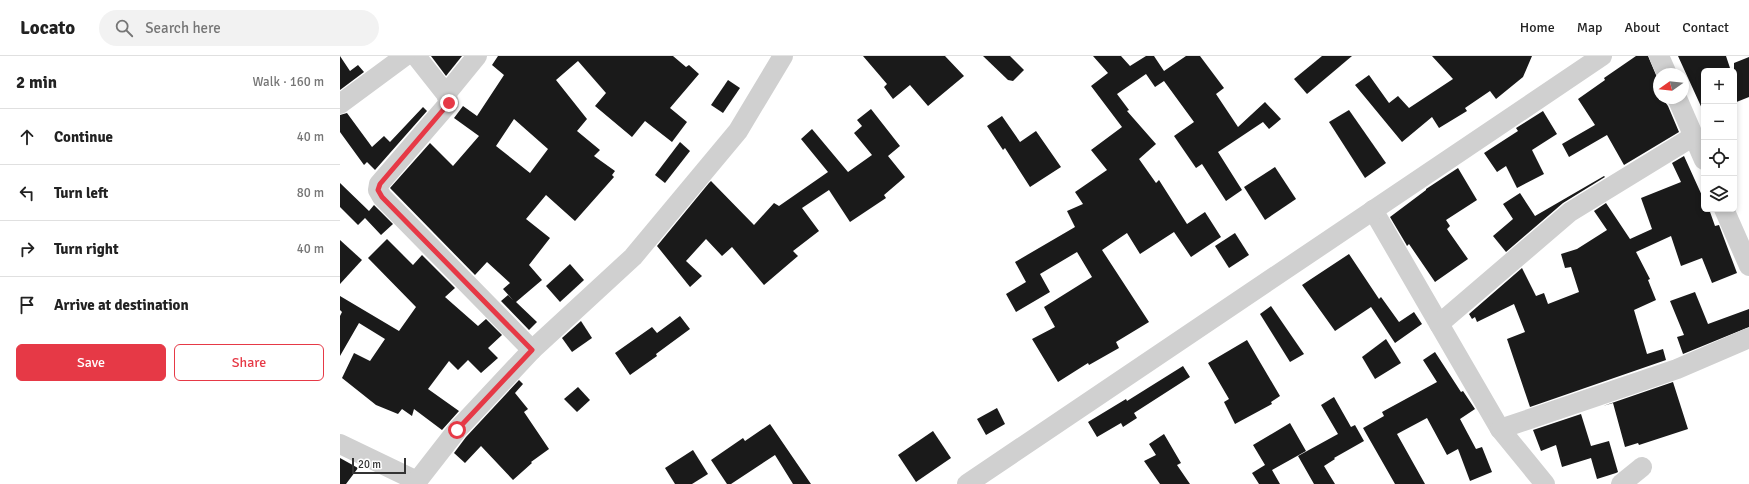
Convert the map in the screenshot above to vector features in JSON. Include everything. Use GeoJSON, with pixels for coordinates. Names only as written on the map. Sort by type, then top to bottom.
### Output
{"type":"FeatureCollection","features":[{"type":"Feature","properties":{"kind":"street"},"geometry":{"type":"LineString","coordinates":[[340,104],[405,56]]}},
{"type":"Feature","properties":{"kind":"street"},"geometry":{"type":"LineString","coordinates":[[416,56],[446,94],[449,103],[380,184],[378,190],[382,197],[532,350]]}},
{"type":"Feature","properties":{"kind":"street"},"geometry":{"type":"LineString","coordinates":[[446,94],[477,56]]}},
{"type":"Feature","properties":{"kind":"street"},"geometry":{"type":"LineString","coordinates":[[340,444],[416,482],[457,430],[532,350],[633,257],[738,131],[783,56]]}},
{"type":"Feature","properties":{"kind":"street"},"geometry":{"type":"LineString","coordinates":[[967,484],[1602,56]]}},
{"type":"Feature","properties":{"kind":"street"},"geometry":{"type":"LineString","coordinates":[[1659,56],[1664,68]]}},
{"type":"Feature","properties":{"kind":"street"},"geometry":{"type":"LineString","coordinates":[[1680,104],[1701,153]]}},
{"type":"Feature","properties":{"kind":"street"},"geometry":{"type":"LineString","coordinates":[[1439,324],[1570,212],[1694,136]]}},
{"type":"Feature","properties":{"kind":"street"},"geometry":{"type":"LineString","coordinates":[[1373,210],[1500,429],[1545,484]]}},
{"type":"Feature","properties":{"kind":"street"},"geometry":{"type":"LineString","coordinates":[[1725,212],[1747,258]]}},
{"type":"Feature","properties":{"kind":"street"},"geometry":{"type":"LineString","coordinates":[[1500,429],[1677,369],[1749,338]]}},
{"type":"Feature","properties":{"kind":"street"},"geometry":{"type":"LineString","coordinates":[[1621,484],[1642,467]]}},
{"type":"Feature","properties":{"kind":"building"},"geometry":{"type":"Polygon","coordinates":[[[340,56],[350,71],[358,65],[364,72],[340,90],[340,56]]]}},
{"type":"Feature","properties":{"kind":"building"},"geometry":{"type":"Polygon","coordinates":[[[431,56],[462,56],[446,76],[431,56]]]}},
{"type":"Feature","properties":{"kind":"building"},"geometry":{"type":"Polygon","coordinates":[[[498,56],[673,56],[686,67],[689,65],[699,74],[670,108],[687,122],[672,142],[645,121],[632,137],[595,106],[606,93],[578,61],[556,80],[587,119],[577,131],[600,150],[594,156],[615,171],[612,175],[614,177],[575,221],[546,195],[526,219],[550,238],[529,265],[542,280],[516,302],[537,322],[529,330],[501,301],[508,295],[513,300],[503,289],[510,283],[487,262],[475,275],[390,188],[430,143],[453,166],[479,136],[454,118],[463,106],[477,116],[504,75],[492,65],[498,56]],[[514,119],[496,146],[530,173],[548,149],[514,119]]]}},
{"type":"Feature","properties":{"kind":"building"},"geometry":{"type":"Polygon","coordinates":[[[863,56],[945,56],[964,76],[928,106],[910,85],[893,99],[884,87],[887,84],[863,56]]]}},
{"type":"Feature","properties":{"kind":"building"},"geometry":{"type":"Polygon","coordinates":[[[983,56],[1010,56],[1024,70],[1013,81],[1008,80],[983,56]]]}},
{"type":"Feature","properties":{"kind":"building"},"geometry":{"type":"Polygon","coordinates":[[[1093,56],[1121,56],[1130,66],[1146,56],[1154,56],[1164,71],[1186,56],[1200,56],[1224,88],[1216,94],[1238,127],[1265,102],[1281,119],[1269,129],[1263,122],[1218,152],[1242,190],[1226,201],[1202,164],[1196,168],[1174,136],[1194,122],[1164,81],[1155,87],[1146,74],[1117,94],[1129,110],[1127,111],[1156,144],[1139,159],[1156,183],[1159,180],[1187,224],[1205,212],[1221,237],[1191,257],[1174,232],[1140,254],[1127,233],[1102,250],[1149,322],[1116,342],[1119,348],[1089,365],[1088,363],[1058,382],[1032,339],[1055,327],[1044,307],[1092,277],[1077,252],[1040,274],[1050,292],[1016,312],[1006,294],[1026,282],[1015,262],[1075,227],[1067,211],[1083,204],[1075,192],[1107,170],[1091,150],[1122,127],[1091,86],[1108,73],[1093,56]]]}},
{"type":"Feature","properties":{"kind":"building"},"geometry":{"type":"Polygon","coordinates":[[[1322,56],[1352,56],[1307,94],[1294,79],[1322,56]]]}},
{"type":"Feature","properties":{"kind":"building"},"geometry":{"type":"Polygon","coordinates":[[[1432,56],[1532,56],[1523,77],[1496,99],[1490,91],[1465,108],[1467,111],[1439,128],[1432,117],[1402,142],[1355,85],[1369,75],[1389,103],[1398,96],[1409,108],[1453,79],[1432,56]]]}},
{"type":"Feature","properties":{"kind":"building"},"geometry":{"type":"Polygon","coordinates":[[[1636,56],[1648,56],[1653,68],[1653,104],[1667,104],[1679,132],[1624,165],[1607,135],[1569,157],[1562,144],[1595,125],[1578,99],[1605,80],[1604,78],[1636,56]]]}},
{"type":"Feature","properties":{"kind":"building"},"geometry":{"type":"Polygon","coordinates":[[[1678,56],[1726,56],[1730,68],[1701,68],[1701,106],[1689,80],[1689,68],[1683,68],[1678,56]]]}},
{"type":"Feature","properties":{"kind":"building"},"geometry":{"type":"Polygon","coordinates":[[[1749,57],[1749,97],[1737,102],[1737,68],[1734,68],[1734,63],[1749,57]]]}},
{"type":"Feature","properties":{"kind":"building"},"geometry":{"type":"Polygon","coordinates":[[[728,80],[740,88],[723,113],[711,105],[728,80]]]}},
{"type":"Feature","properties":{"kind":"building"},"geometry":{"type":"Polygon","coordinates":[[[423,107],[427,111],[375,170],[367,162],[364,165],[340,132],[340,115],[347,113],[372,147],[384,136],[390,142],[423,107]]]}},
{"type":"Feature","properties":{"kind":"building"},"geometry":{"type":"Polygon","coordinates":[[[871,109],[900,146],[888,156],[905,177],[884,195],[886,198],[850,222],[829,190],[802,208],[819,231],[793,251],[798,256],[764,285],[732,247],[722,256],[706,239],[686,261],[702,276],[690,287],[657,246],[711,181],[754,225],[774,203],[779,206],[828,172],[801,139],[812,129],[848,172],[872,155],[854,133],[862,126],[857,120],[871,109]]]}},
{"type":"Feature","properties":{"kind":"building"},"geometry":{"type":"Polygon","coordinates":[[[1349,110],[1386,163],[1365,178],[1329,122],[1349,110]]]}},
{"type":"Feature","properties":{"kind":"building"},"geometry":{"type":"Polygon","coordinates":[[[1543,111],[1557,134],[1532,150],[1544,174],[1517,188],[1506,166],[1497,172],[1484,153],[1518,131],[1516,128],[1543,111]]]}},
{"type":"Feature","properties":{"kind":"building"},"geometry":{"type":"Polygon","coordinates":[[[1002,116],[1020,142],[1036,131],[1061,167],[1030,187],[1005,148],[1003,150],[987,126],[1002,116]]]}},
{"type":"Feature","properties":{"kind":"building"},"geometry":{"type":"Polygon","coordinates":[[[680,142],[690,151],[665,183],[655,175],[680,142]]]}},
{"type":"Feature","properties":{"kind":"building"},"geometry":{"type":"Polygon","coordinates":[[[1684,156],[1701,193],[1701,212],[1710,212],[1715,226],[1719,225],[1737,273],[1712,283],[1702,258],[1681,266],[1671,236],[1636,252],[1650,279],[1648,280],[1656,300],[1634,310],[1647,354],[1663,349],[1666,360],[1530,407],[1507,339],[1525,332],[1514,304],[1477,322],[1475,317],[1472,319],[1469,314],[1522,268],[1536,296],[1544,293],[1548,304],[1579,292],[1571,267],[1565,268],[1561,254],[1577,249],[1607,230],[1594,211],[1606,203],[1630,239],[1652,229],[1641,198],[1681,182],[1672,163],[1684,156]]]}},
{"type":"Feature","properties":{"kind":"building"},"geometry":{"type":"Polygon","coordinates":[[[1275,167],[1296,199],[1265,220],[1244,187],[1275,167]]]}},
{"type":"Feature","properties":{"kind":"building"},"geometry":{"type":"Polygon","coordinates":[[[1458,168],[1477,200],[1446,220],[1450,226],[1447,229],[1468,259],[1435,282],[1409,244],[1407,246],[1390,217],[1426,189],[1458,168]]]}},
{"type":"Feature","properties":{"kind":"building"},"geometry":{"type":"Polygon","coordinates":[[[1604,176],[1605,177],[1563,203],[1506,252],[1493,236],[1513,219],[1503,204],[1520,193],[1535,216],[1604,176]]]}},
{"type":"Feature","properties":{"kind":"building"},"geometry":{"type":"Polygon","coordinates":[[[340,183],[369,211],[374,205],[393,224],[381,235],[365,218],[358,225],[340,207],[340,183]]]}},
{"type":"Feature","properties":{"kind":"building"},"geometry":{"type":"Polygon","coordinates":[[[1235,233],[1249,255],[1229,268],[1215,246],[1235,233]]]}},
{"type":"Feature","properties":{"kind":"building"},"geometry":{"type":"Polygon","coordinates":[[[387,239],[413,265],[422,255],[455,288],[445,297],[478,326],[486,319],[502,335],[488,348],[498,358],[481,373],[468,360],[458,370],[449,361],[428,389],[459,411],[442,430],[414,409],[412,416],[402,409],[398,414],[376,405],[342,378],[354,353],[370,361],[385,339],[359,323],[340,356],[340,316],[342,312],[340,310],[340,296],[399,331],[416,307],[368,258],[387,239]]]}},
{"type":"Feature","properties":{"kind":"building"},"geometry":{"type":"Polygon","coordinates":[[[340,240],[362,260],[340,284],[340,240]]]}},
{"type":"Feature","properties":{"kind":"building"},"geometry":{"type":"Polygon","coordinates":[[[1349,254],[1379,299],[1381,297],[1399,322],[1414,312],[1422,324],[1395,343],[1371,307],[1335,331],[1302,285],[1349,254]]]}},
{"type":"Feature","properties":{"kind":"building"},"geometry":{"type":"Polygon","coordinates":[[[570,264],[584,280],[560,302],[546,286],[570,264]]]}},
{"type":"Feature","properties":{"kind":"building"},"geometry":{"type":"Polygon","coordinates":[[[1695,292],[1708,324],[1749,309],[1749,327],[1683,354],[1677,337],[1684,335],[1670,301],[1695,292]]]}},
{"type":"Feature","properties":{"kind":"building"},"geometry":{"type":"Polygon","coordinates":[[[1271,306],[1304,354],[1290,362],[1260,314],[1271,306]]]}},
{"type":"Feature","properties":{"kind":"building"},"geometry":{"type":"Polygon","coordinates":[[[680,316],[690,329],[656,354],[657,356],[630,375],[615,353],[652,327],[657,333],[680,316]]]}},
{"type":"Feature","properties":{"kind":"building"},"geometry":{"type":"Polygon","coordinates":[[[581,321],[592,338],[572,352],[562,338],[581,321]]]}},
{"type":"Feature","properties":{"kind":"building"},"geometry":{"type":"Polygon","coordinates":[[[1386,339],[1401,363],[1375,379],[1362,357],[1386,339]]]}},
{"type":"Feature","properties":{"kind":"building"},"geometry":{"type":"Polygon","coordinates":[[[1247,340],[1280,396],[1271,402],[1272,404],[1235,424],[1224,402],[1229,399],[1208,363],[1247,340]]]}},
{"type":"Feature","properties":{"kind":"building"},"geometry":{"type":"Polygon","coordinates":[[[1435,352],[1461,392],[1463,391],[1475,409],[1460,419],[1476,449],[1482,447],[1492,472],[1470,481],[1458,449],[1447,455],[1427,418],[1397,434],[1425,484],[1395,484],[1363,428],[1384,416],[1382,412],[1437,382],[1423,360],[1435,352]]]}},
{"type":"Feature","properties":{"kind":"building"},"geometry":{"type":"Polygon","coordinates":[[[1183,366],[1190,377],[1134,413],[1137,418],[1123,427],[1121,423],[1097,437],[1088,422],[1126,399],[1127,401],[1183,366]]]}},
{"type":"Feature","properties":{"kind":"building"},"geometry":{"type":"Polygon","coordinates":[[[519,380],[523,384],[515,393],[528,409],[524,412],[549,449],[531,462],[532,463],[513,480],[481,446],[465,463],[454,453],[466,437],[519,380]]]}},
{"type":"Feature","properties":{"kind":"building"},"geometry":{"type":"Polygon","coordinates":[[[1673,382],[1688,429],[1639,445],[1638,443],[1625,447],[1613,403],[1603,406],[1673,382]]]}},
{"type":"Feature","properties":{"kind":"building"},"geometry":{"type":"Polygon","coordinates":[[[578,387],[590,400],[577,412],[564,399],[578,387]]]}},
{"type":"Feature","properties":{"kind":"building"},"geometry":{"type":"Polygon","coordinates":[[[1334,397],[1351,427],[1355,425],[1364,441],[1334,458],[1335,459],[1324,466],[1335,484],[1314,484],[1298,456],[1338,434],[1321,405],[1334,397]]]}},
{"type":"Feature","properties":{"kind":"building"},"geometry":{"type":"Polygon","coordinates":[[[997,408],[1005,424],[986,435],[977,419],[997,408]]]}},
{"type":"Feature","properties":{"kind":"building"},"geometry":{"type":"Polygon","coordinates":[[[1581,414],[1591,446],[1609,441],[1618,472],[1597,479],[1591,458],[1562,467],[1556,445],[1541,451],[1533,430],[1581,414]]]}},
{"type":"Feature","properties":{"kind":"building"},"geometry":{"type":"Polygon","coordinates":[[[1290,423],[1306,451],[1272,470],[1280,484],[1259,484],[1252,473],[1265,465],[1253,445],[1290,423]]]}},
{"type":"Feature","properties":{"kind":"building"},"geometry":{"type":"Polygon","coordinates":[[[770,424],[811,484],[793,484],[775,455],[731,484],[727,484],[711,460],[743,438],[745,441],[770,424]]]}},
{"type":"Feature","properties":{"kind":"building"},"geometry":{"type":"Polygon","coordinates":[[[933,431],[951,458],[916,482],[898,455],[933,431]]]}},
{"type":"Feature","properties":{"kind":"building"},"geometry":{"type":"Polygon","coordinates":[[[1164,434],[1181,463],[1177,465],[1190,484],[1160,484],[1144,461],[1156,455],[1149,444],[1164,434]]]}},
{"type":"Feature","properties":{"kind":"building"},"geometry":{"type":"Polygon","coordinates":[[[693,450],[708,474],[692,484],[675,484],[665,468],[693,450]]]}},
{"type":"Feature","properties":{"kind":"building"},"geometry":{"type":"Polygon","coordinates":[[[340,458],[358,468],[346,484],[340,484],[340,458]]]}},
{"type":"Feature","properties":{"kind":"route"},"geometry":{"type":"LineString","coordinates":[[449,103],[380,184],[378,190],[382,197],[532,350],[457,430]]}}]}
